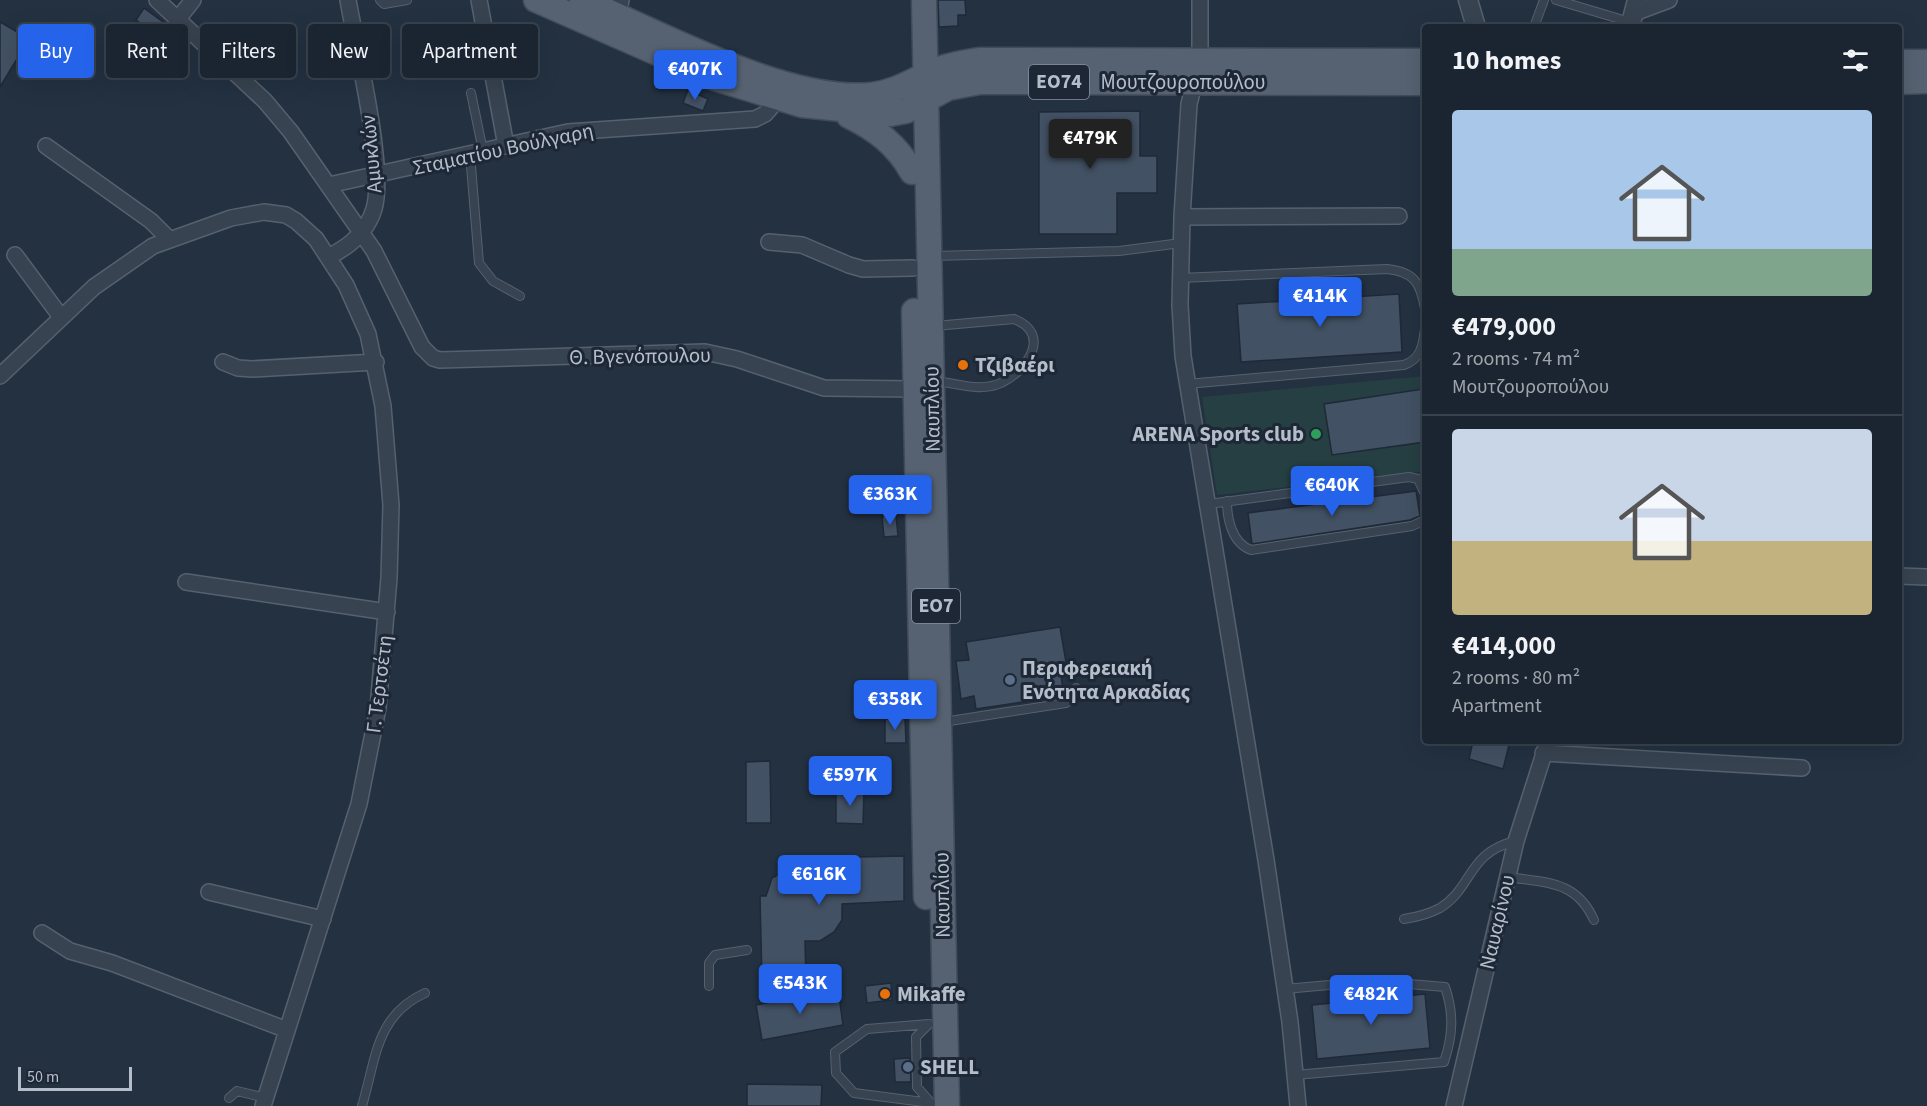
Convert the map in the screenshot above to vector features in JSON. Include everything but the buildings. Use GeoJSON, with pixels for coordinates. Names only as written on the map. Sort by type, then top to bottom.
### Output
{"type":"FeatureCollection","features":[{"type":"Feature","properties":{"kind":"main road"},"geometry":{"type":"LineString","coordinates":[[536,0],[714,78],[778,99],[832,110],[890,114],[918,91]]}},
{"type":"Feature","properties":{"kind":"main road"},"geometry":{"type":"LineString","coordinates":[[582,0],[620,7],[723,62],[803,88],[863,95],[896,90],[918,91]]}},
{"type":"Feature","properties":{"kind":"main road"},"geometry":{"type":"LineString","coordinates":[[919,5],[932,33],[950,53],[980,60]]}},
{"type":"Feature","properties":{"kind":"main road","name":"Ναυπλίου"},"geometry":{"type":"LineString","coordinates":[[919,5],[918,91],[923,385],[939,723],[936,1105]]}},
{"type":"Feature","properties":{"kind":"main road","name":"Μουτζουροπούλου"},"geometry":{"type":"LineString","coordinates":[[918,91],[941,68],[980,60],[1422,83]]}},
{"type":"Feature","properties":{"kind":"main road","name":"Μουτζουροπούλου"},"geometry":{"type":"LineString","coordinates":[[918,91],[980,82],[1422,61]]}},
{"type":"Feature","properties":{"kind":"main road"},"geometry":{"type":"LineString","coordinates":[[1902,62],[1927,62]]}},
{"type":"Feature","properties":{"kind":"main road"},"geometry":{"type":"LineString","coordinates":[[1902,82],[1927,81]]}},
{"type":"Feature","properties":{"kind":"main road","name":"Ναυπλίου"},"geometry":{"type":"LineString","coordinates":[[918,91],[912,172],[930,326],[912,499],[912,536],[917,749],[929,1024],[936,1105]]}},
{"type":"Feature","properties":{"kind":"main road"},"geometry":{"type":"LineString","coordinates":[[832,110],[861,122],[884,137],[898,149],[912,172]]}},
{"type":"Feature","properties":{"kind":"street"},"geometry":{"type":"LineString","coordinates":[[0,376],[94,287],[127,262],[169,238],[252,213],[274,213],[286,215],[304,226],[328,257],[344,249],[362,232],[265,101],[157,0]]}},
{"type":"Feature","properties":{"kind":"street"},"geometry":{"type":"LineString","coordinates":[[178,19],[193,0]]}},
{"type":"Feature","properties":{"kind":"street","name":"Αμυκλών"},"geometry":{"type":"LineString","coordinates":[[348,0],[376,175],[374,210],[362,232]]}},
{"type":"Feature","properties":{"kind":"street"},"geometry":{"type":"LineString","coordinates":[[478,0],[506,146]]}},
{"type":"Feature","properties":{"kind":"street"},"geometry":{"type":"LineString","coordinates":[[1200,0],[1198,71],[1188,121],[1182,217],[1181,331],[1187,384],[1209,504],[1285,989],[1298,1106]]}},
{"type":"Feature","properties":{"kind":"street"},"geometry":{"type":"LineString","coordinates":[[1468,0],[1475,24]]}},
{"type":"Feature","properties":{"kind":"street"},"geometry":{"type":"LineString","coordinates":[[1633,16],[1669,0]]}},
{"type":"Feature","properties":{"kind":"street","name":"Σταματίου Βούλγαρη"},"geometry":{"type":"LineString","coordinates":[[329,185],[585,130],[755,119],[765,114],[778,99]]}},
{"type":"Feature","properties":{"kind":"street"},"geometry":{"type":"LineString","coordinates":[[46,146],[151,221],[169,238]]}},
{"type":"Feature","properties":{"kind":"street"},"geometry":{"type":"LineString","coordinates":[[1182,217],[1399,216]]}},
{"type":"Feature","properties":{"kind":"street","name":"Θ. Βγενόπουλου"},"geometry":{"type":"LineString","coordinates":[[362,232],[389,278],[422,347],[433,358],[440,360],[705,352],[737,359],[824,388],[923,385]]}},
{"type":"Feature","properties":{"kind":"street"},"geometry":{"type":"LineString","coordinates":[[769,242],[802,245],[863,269],[921,262]]}},
{"type":"Feature","properties":{"kind":"street"},"geometry":{"type":"LineString","coordinates":[[15,255],[61,317]]}},
{"type":"Feature","properties":{"kind":"street","name":"Γ. Τερτσέτη"},"geometry":{"type":"LineString","coordinates":[[265,1102],[359,804],[370,754],[382,673],[387,612],[391,505],[383,406],[376,362],[356,305],[328,257]]}},
{"type":"Feature","properties":{"kind":"street"},"geometry":{"type":"LineString","coordinates":[[223,362],[238,368],[252,369],[376,362]]}},
{"type":"Feature","properties":{"kind":"street"},"geometry":{"type":"LineString","coordinates":[[1902,576],[1927,578]]}},
{"type":"Feature","properties":{"kind":"street"},"geometry":{"type":"LineString","coordinates":[[186,582],[387,612]]}},
{"type":"Feature","properties":{"kind":"street"},"geometry":{"type":"LineString","coordinates":[[1545,747],[1802,768]]}},
{"type":"Feature","properties":{"kind":"street","name":"Ναυαρίνου"},"geometry":{"type":"LineString","coordinates":[[1454,1106],[1516,841],[1545,747]]}},
{"type":"Feature","properties":{"kind":"street"},"geometry":{"type":"LineString","coordinates":[[208,892],[323,919]]}},
{"type":"Feature","properties":{"kind":"street"},"geometry":{"type":"LineString","coordinates":[[42,933],[70,951],[123,968],[287,1030]]}},
{"type":"Feature","properties":{"kind":"lane"},"geometry":{"type":"LineString","coordinates":[[380,0],[384,4],[407,0]]}},
{"type":"Feature","properties":{"kind":"lane"},"geometry":{"type":"LineString","coordinates":[[1535,24],[1544,0]]}},
{"type":"Feature","properties":{"kind":"lane"},"geometry":{"type":"LineString","coordinates":[[1556,0],[1633,16]]}},
{"type":"Feature","properties":{"kind":"lane"},"geometry":{"type":"LineString","coordinates":[[471,93],[476,152],[479,263],[493,281],[520,296]]}},
{"type":"Feature","properties":{"kind":"lane"},"geometry":{"type":"LineString","coordinates":[[921,262],[1119,251],[1181,243]]}},
{"type":"Feature","properties":{"kind":"lane"},"geometry":{"type":"LineString","coordinates":[[1180,278],[1387,269],[1404,271],[1411,275],[1422,294]]}},
{"type":"Feature","properties":{"kind":"lane"},"geometry":{"type":"LineString","coordinates":[[923,385],[947,382],[965,387],[1001,383],[1032,354],[1035,340],[1032,332],[1024,323],[1014,319],[930,326]]}},
{"type":"Feature","properties":{"kind":"lane"},"geometry":{"type":"LineString","coordinates":[[1187,384],[1404,365],[1416,358],[1422,348]]}},
{"type":"Feature","properties":{"kind":"lane"},"geometry":{"type":"LineString","coordinates":[[1209,504],[1410,477],[1418,479],[1422,488]]}},
{"type":"Feature","properties":{"kind":"lane"},"geometry":{"type":"LineString","coordinates":[[1227,501],[1233,531],[1242,545],[1251,550],[1412,526],[1422,521]]}},
{"type":"Feature","properties":{"kind":"lane"},"geometry":{"type":"LineString","coordinates":[[939,723],[1066,703],[1073,699],[1076,688]]}},
{"type":"Feature","properties":{"kind":"lane"},"geometry":{"type":"LineString","coordinates":[[1404,919],[1441,907],[1483,856],[1505,844],[1516,841]]}},
{"type":"Feature","properties":{"kind":"lane"},"geometry":{"type":"LineString","coordinates":[[1508,877],[1572,890],[1584,902],[1594,920]]}},
{"type":"Feature","properties":{"kind":"lane"},"geometry":{"type":"LineString","coordinates":[[709,986],[710,963],[715,955],[747,950]]}},
{"type":"Feature","properties":{"kind":"lane"},"geometry":{"type":"LineString","coordinates":[[1285,989],[1374,981],[1445,987],[1452,1014],[1450,1039],[1444,1062],[1295,1075]]}},
{"type":"Feature","properties":{"kind":"lane"},"geometry":{"type":"LineString","coordinates":[[362,1106],[385,1028],[394,1012],[407,1001],[425,993]]}},
{"type":"Feature","properties":{"kind":"lane"},"geometry":{"type":"LineString","coordinates":[[929,1024],[867,1029],[836,1052],[836,1073],[854,1093],[936,1105]]}},
{"type":"Feature","properties":{"kind":"lane"},"geometry":{"type":"LineString","coordinates":[[229,1098],[237,1092],[265,1102]]}},
{"type":"Feature","properties":{"kind":"green space","name":"ARENA Sports club"},"geometry":{"type":"Polygon","coordinates":[[[1422,376],[1422,471],[1217,495],[1202,397],[1422,376]]]}},
{"type":"Feature","properties":{"kind":"place","name":"Τζιβαέρι"},"geometry":{"type":"Point","coordinates":[963,365]}},
{"type":"Feature","properties":{"kind":"place","name":"ARENA Sports club"},"geometry":{"type":"Point","coordinates":[1316,434]}},
{"type":"Feature","properties":{"kind":"place","name":"Περιφερειακή Ενότητα Αρκαδίας"},"geometry":{"type":"Point","coordinates":[1010,680]}},
{"type":"Feature","properties":{"kind":"place","name":"Mikaffe"},"geometry":{"type":"Point","coordinates":[885,994]}},
{"type":"Feature","properties":{"kind":"place","name":"SHELL"},"geometry":{"type":"Point","coordinates":[908,1067]}}]}
